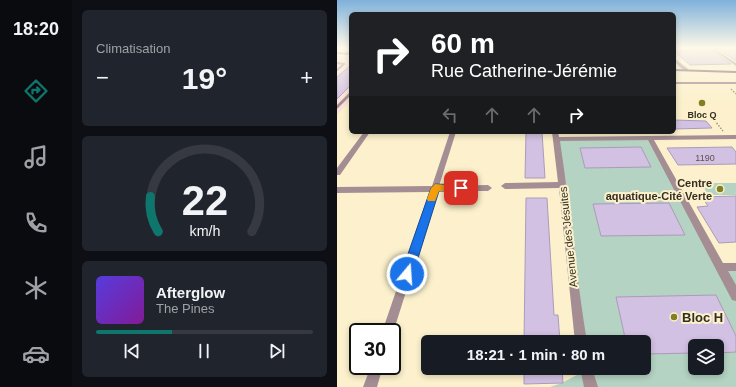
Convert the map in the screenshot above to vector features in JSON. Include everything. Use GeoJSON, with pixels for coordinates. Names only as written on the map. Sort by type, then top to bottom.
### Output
{"type":"FeatureCollection","features":[{"type":"Feature","properties":{"kind":"main road"},"geometry":{"type":"LineString","coordinates":[[676,70],[736,72]]}},
{"type":"Feature","properties":{"kind":"street"},"geometry":{"type":"LineString","coordinates":[[682,66],[686,70]]}},
{"type":"Feature","properties":{"kind":"street"},"geometry":{"type":"LineString","coordinates":[[337,173],[366,134]]}},
{"type":"Feature","properties":{"kind":"street"},"geometry":{"type":"LineString","coordinates":[[391,323],[452,134]]}},
{"type":"Feature","properties":{"kind":"street"},"geometry":{"type":"LineString","coordinates":[[556,136],[736,138]]}},
{"type":"Feature","properties":{"kind":"street","name":"Avenue des Jésuites"},"geometry":{"type":"LineString","coordinates":[[556,136],[580,335]]}},
{"type":"Feature","properties":{"kind":"street"},"geometry":{"type":"LineString","coordinates":[[650,138],[736,296]]}},
{"type":"Feature","properties":{"kind":"street"},"geometry":{"type":"LineString","coordinates":[[505,186],[563,185]]}},
{"type":"Feature","properties":{"kind":"street"},"geometry":{"type":"LineString","coordinates":[[337,190],[488,188]]}},
{"type":"Feature","properties":{"kind":"street"},"geometry":{"type":"LineString","coordinates":[[721,267],[736,266]]}},
{"type":"Feature","properties":{"kind":"street"},"geometry":{"type":"LineString","coordinates":[[370,387],[374,375]]}},
{"type":"Feature","properties":{"kind":"street"},"geometry":{"type":"LineString","coordinates":[[588,375],[591,387]]}},
{"type":"Feature","properties":{"kind":"lane"},"geometry":{"type":"LineString","coordinates":[[676,83],[736,83]]}},
{"type":"Feature","properties":{"kind":"lane"},"geometry":{"type":"LineString","coordinates":[[337,107],[349,95]]}},
{"type":"Feature","properties":{"kind":"path"},"geometry":{"type":"LineString","coordinates":[[711,116],[723,130]]}},
{"type":"Feature","properties":{"kind":"shaded area"},"geometry":{"type":"Polygon","coordinates":[[[337,66],[349,66],[349,102],[337,115],[337,66]]]}},
{"type":"Feature","properties":{"kind":"green space"},"geometry":{"type":"Polygon","coordinates":[[[650,138],[721,267],[736,267],[736,387],[550,387],[562,383],[577,375],[651,375],[651,335],[580,335],[556,139],[650,138]]]}},
{"type":"Feature","properties":{"kind":"green space","name":"Centre aquatique-Cité Verte"},"geometry":{"type":"Polygon","coordinates":[[[701,183],[736,183],[736,195],[708,195],[701,183]]]}},
{"type":"Feature","properties":{"kind":"building"},"geometry":{"type":"Polygon","coordinates":[[[349,67],[349,87],[337,99],[337,77],[349,67]]]}},
{"type":"Feature","properties":{"kind":"building","name":"Bloc Q"},"geometry":{"type":"Polygon","coordinates":[[[676,120],[706,121],[712,128],[676,129],[676,120]]]}},
{"type":"Feature","properties":{"kind":"building"},"geometry":{"type":"Polygon","coordinates":[[[526,134],[542,134],[545,178],[525,178],[526,134]]]}},
{"type":"Feature","properties":{"kind":"building"},"geometry":{"type":"Polygon","coordinates":[[[641,147],[651,167],[585,168],[580,148],[641,147]]]}},
{"type":"Feature","properties":{"kind":"building"},"geometry":{"type":"Polygon","coordinates":[[[732,147],[736,152],[736,164],[678,165],[667,148],[732,147]]]}},
{"type":"Feature","properties":{"kind":"building"},"geometry":{"type":"Polygon","coordinates":[[[736,196],[736,242],[719,243],[697,207],[708,206],[702,197],[736,196]]]}},
{"type":"Feature","properties":{"kind":"building"},"geometry":{"type":"Polygon","coordinates":[[[526,198],[547,198],[554,315],[558,315],[559,335],[524,335],[526,198]]]}},
{"type":"Feature","properties":{"kind":"building"},"geometry":{"type":"Polygon","coordinates":[[[669,203],[685,235],[601,236],[593,204],[669,203]]]}},
{"type":"Feature","properties":{"kind":"building","name":"Bloc H"},"geometry":{"type":"Polygon","coordinates":[[[716,295],[736,336],[736,352],[724,353],[724,339],[688,339],[688,353],[651,354],[651,335],[624,335],[616,297],[716,295]]]}},
{"type":"Feature","properties":{"kind":"building"},"geometry":{"type":"Polygon","coordinates":[[[524,375],[562,375],[563,383],[524,384],[524,375]]]}},
{"type":"Feature","properties":{"kind":"slow traffic"},"geometry":{"type":"LineString","coordinates":[[432,199],[435,188],[447,188]]}},
{"type":"Feature","properties":{"kind":"place","name":"Bloc Q"},"geometry":{"type":"Point","coordinates":[702,103]}},
{"type":"Feature","properties":{"kind":"place","name":"Centre aquatique-Cité Verte"},"geometry":{"type":"Point","coordinates":[720,189]}},
{"type":"Feature","properties":{"kind":"place","name":"Bloc H"},"geometry":{"type":"Point","coordinates":[674,317]}},
{"type":"Feature","properties":{"kind":"route"},"geometry":{"type":"LineString","coordinates":[[407,274],[435,188],[461,188]]}}]}
